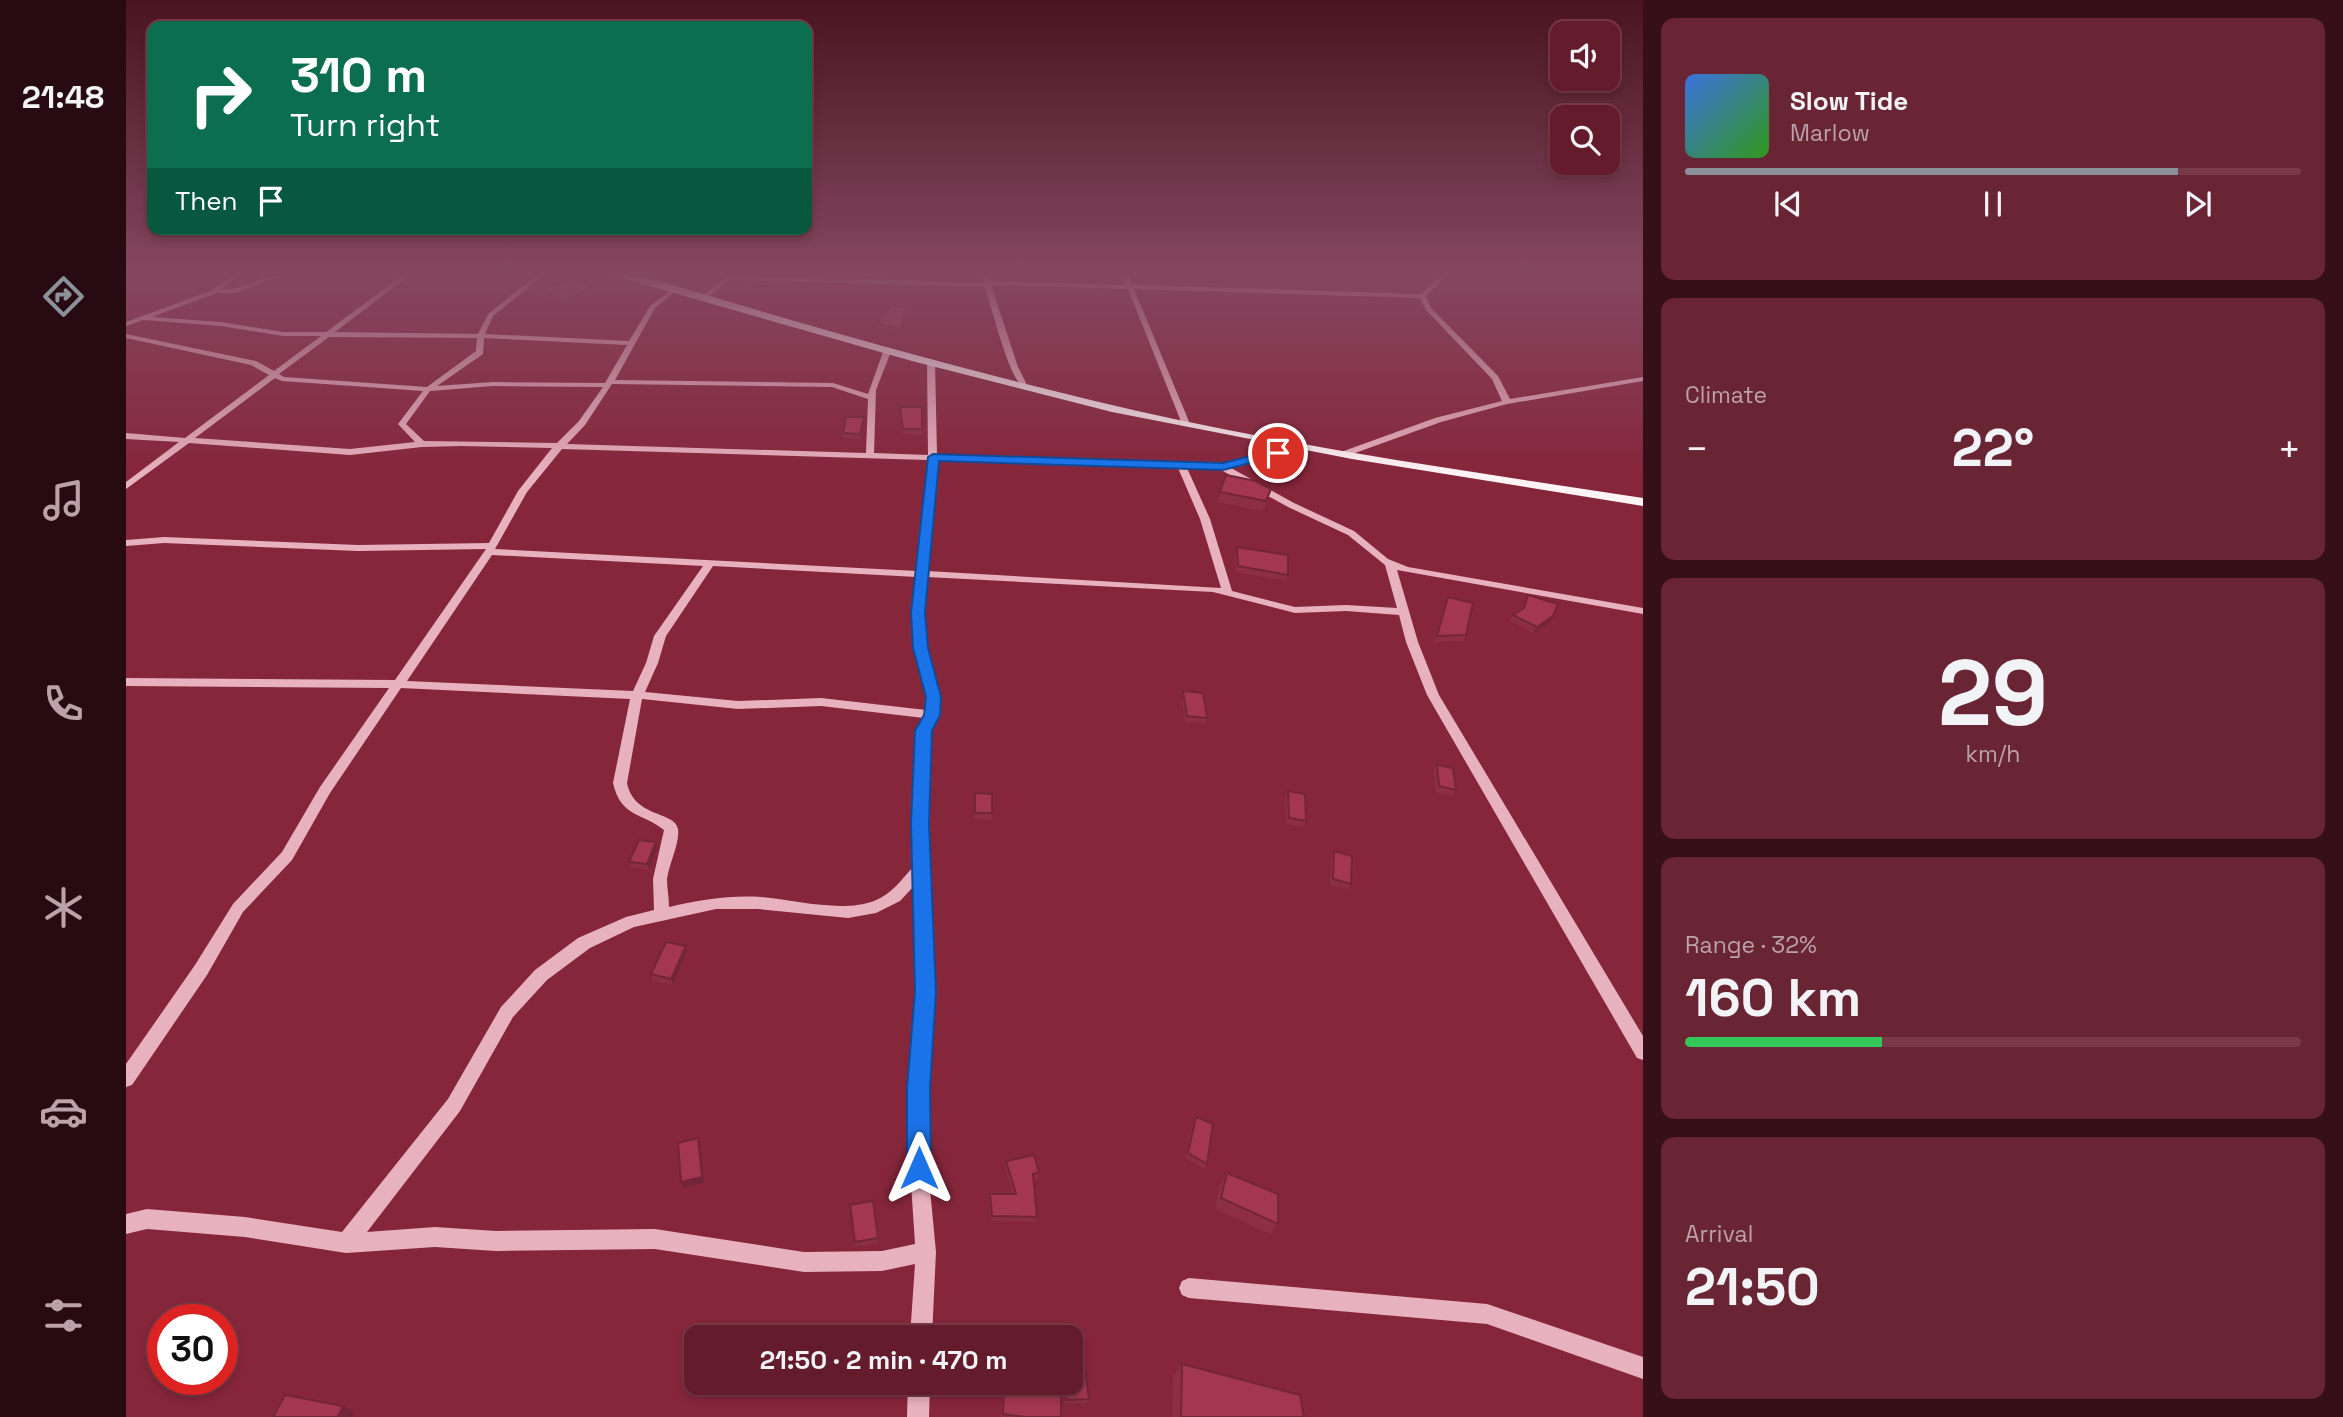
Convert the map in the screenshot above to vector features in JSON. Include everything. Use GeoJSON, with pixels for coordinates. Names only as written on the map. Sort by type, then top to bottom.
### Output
{"type":"FeatureCollection","features":[{"type":"Feature","properties":{"kind":"main road"},"geometry":{"type":"LineString","coordinates":[[860,341],[1023,385],[1295,447],[1643,502]]}},
{"type":"Feature","properties":{"kind":"street"},"geometry":{"type":"LineString","coordinates":[[150,341],[261,365],[272,376],[360,387],[428,389],[493,384],[833,385],[871,397]]}},
{"type":"Feature","properties":{"kind":"street"},"geometry":{"type":"LineString","coordinates":[[126,486],[321,341]]}},
{"type":"Feature","properties":{"kind":"street"},"geometry":{"type":"LineString","coordinates":[[422,444],[402,424],[428,389],[480,352],[481,341]]}},
{"type":"Feature","properties":{"kind":"street"},"geometry":{"type":"LineString","coordinates":[[126,1079],[201,970],[238,908],[287,856],[324,790],[490,549],[523,491],[582,423],[633,343],[592,341]]}},
{"type":"Feature","properties":{"kind":"street"},"geometry":{"type":"LineString","coordinates":[[1006,341],[1023,385]]}},
{"type":"Feature","properties":{"kind":"street"},"geometry":{"type":"LineString","coordinates":[[1152,341],[1186,424]]}},
{"type":"Feature","properties":{"kind":"street"},"geometry":{"type":"LineString","coordinates":[[1457,341],[1495,378],[1507,402]]}},
{"type":"Feature","properties":{"kind":"street"},"geometry":{"type":"LineString","coordinates":[[870,456],[871,397],[877,371],[888,349]]}},
{"type":"Feature","properties":{"kind":"street"},"geometry":{"type":"LineString","coordinates":[[922,1325],[926,1252],[919,1168],[918,1088],[926,992],[920,869],[923,731],[932,715],[934,697],[920,648],[918,613],[933,457],[931,361]]}},
{"type":"Feature","properties":{"kind":"street"},"geometry":{"type":"LineString","coordinates":[[1344,453],[1438,420],[1507,402],[1643,379]]}},
{"type":"Feature","properties":{"kind":"street"},"geometry":{"type":"LineString","coordinates":[[126,436],[350,452],[422,444],[1223,467],[1261,459],[1295,447]]}},
{"type":"Feature","properties":{"kind":"street"},"geometry":{"type":"LineString","coordinates":[[1181,466],[1205,519],[1227,591]]}},
{"type":"Feature","properties":{"kind":"street"},"geometry":{"type":"LineString","coordinates":[[1223,467],[1291,505],[1351,533],[1390,565],[1432,577],[1643,611]]}},
{"type":"Feature","properties":{"kind":"street"},"geometry":{"type":"LineString","coordinates":[[126,543],[164,540],[407,549],[490,549],[1227,591],[1295,610],[1346,608],[1404,612]]}},
{"type":"Feature","properties":{"kind":"street"},"geometry":{"type":"LineString","coordinates":[[662,914],[660,879],[671,830],[662,821],[639,813],[621,794],[620,783],[637,695],[652,663],[660,636],[710,563]]}},
{"type":"Feature","properties":{"kind":"street"},"geometry":{"type":"LineString","coordinates":[[1390,565],[1433,695],[1643,1052]]}},
{"type":"Feature","properties":{"kind":"street"},"geometry":{"type":"LineString","coordinates":[[126,682],[398,684],[637,695],[738,705],[821,702],[932,715]]}},
{"type":"Feature","properties":{"kind":"street"},"geometry":{"type":"LineString","coordinates":[[346,1243],[454,1105],[507,1012],[541,975],[584,943],[631,921],[716,903],[758,903],[848,912],[876,907],[895,897],[920,869]]}},
{"type":"Feature","properties":{"kind":"street"},"geometry":{"type":"LineString","coordinates":[[126,1224],[147,1219],[245,1227],[346,1243],[435,1237],[496,1241],[655,1239],[804,1262],[882,1261],[926,1252]]}},
{"type":"Feature","properties":{"kind":"street"},"geometry":{"type":"LineString","coordinates":[[1189,1288],[1487,1314],[1643,1368]]}},
{"type":"Feature","properties":{"kind":"street"},"geometry":{"type":"LineString","coordinates":[[918,1417],[919,1395]]}},
{"type":"Feature","properties":{"kind":"building"},"geometry":{"type":"Polygon","coordinates":[[[900,407],[922,407],[922,429],[903,429],[900,407]]]}},
{"type":"Feature","properties":{"kind":"building"},"geometry":{"type":"Polygon","coordinates":[[[846,417],[864,417],[860,434],[843,433],[846,417]]]}},
{"type":"Feature","properties":{"kind":"building"},"geometry":{"type":"Polygon","coordinates":[[[1226,475],[1256,481],[1271,489],[1266,501],[1220,492],[1226,475]]]}},
{"type":"Feature","properties":{"kind":"building"},"geometry":{"type":"Polygon","coordinates":[[[1237,547],[1288,555],[1288,575],[1238,566],[1237,547]]]}},
{"type":"Feature","properties":{"kind":"building"},"geometry":{"type":"Polygon","coordinates":[[[1528,595],[1558,604],[1553,616],[1537,627],[1513,615],[1524,608],[1528,595]]]}},
{"type":"Feature","properties":{"kind":"building"},"geometry":{"type":"Polygon","coordinates":[[[1448,597],[1473,603],[1466,635],[1437,636],[1448,597]]]}},
{"type":"Feature","properties":{"kind":"building"},"geometry":{"type":"Polygon","coordinates":[[[1183,691],[1203,693],[1207,718],[1187,716],[1183,691]]]}},
{"type":"Feature","properties":{"kind":"building"},"geometry":{"type":"Polygon","coordinates":[[[1437,765],[1453,768],[1456,790],[1439,786],[1437,765]]]}},
{"type":"Feature","properties":{"kind":"building"},"geometry":{"type":"Polygon","coordinates":[[[1288,791],[1305,794],[1306,821],[1289,818],[1288,791]]]}},
{"type":"Feature","properties":{"kind":"building"},"geometry":{"type":"Polygon","coordinates":[[[975,793],[992,794],[992,813],[975,813],[975,793]]]}},
{"type":"Feature","properties":{"kind":"building"},"geometry":{"type":"Polygon","coordinates":[[[639,840],[656,842],[647,864],[629,862],[639,840]]]}},
{"type":"Feature","properties":{"kind":"building"},"geometry":{"type":"Polygon","coordinates":[[[1334,851],[1352,856],[1351,884],[1333,879],[1334,851]]]}},
{"type":"Feature","properties":{"kind":"building"},"geometry":{"type":"Polygon","coordinates":[[[666,942],[686,946],[671,979],[651,974],[666,942]]]}},
{"type":"Feature","properties":{"kind":"building"},"geometry":{"type":"Polygon","coordinates":[[[1196,1117],[1213,1124],[1207,1164],[1188,1153],[1196,1117]]]}},
{"type":"Feature","properties":{"kind":"building"},"geometry":{"type":"Polygon","coordinates":[[[698,1138],[702,1177],[681,1182],[678,1143],[698,1138]]]}},
{"type":"Feature","properties":{"kind":"building"},"geometry":{"type":"Polygon","coordinates":[[[1034,1155],[1039,1172],[1033,1174],[1037,1217],[992,1216],[990,1194],[1016,1194],[1006,1161],[1034,1155]]]}},
{"type":"Feature","properties":{"kind":"building"},"geometry":{"type":"Polygon","coordinates":[[[1227,1173],[1278,1194],[1278,1224],[1221,1198],[1227,1173]]]}},
{"type":"Feature","properties":{"kind":"building"},"geometry":{"type":"Polygon","coordinates":[[[873,1201],[878,1238],[855,1242],[850,1205],[873,1201]]]}},
{"type":"Feature","properties":{"kind":"building"},"geometry":{"type":"Polygon","coordinates":[[[1083,1354],[1089,1399],[1066,1400],[1065,1395],[1083,1395],[1083,1354]]]}},
{"type":"Feature","properties":{"kind":"building"},"geometry":{"type":"Polygon","coordinates":[[[1182,1364],[1300,1395],[1304,1417],[1181,1417],[1182,1364]]]}},
{"type":"Feature","properties":{"kind":"building"},"geometry":{"type":"Polygon","coordinates":[[[285,1395],[343,1406],[338,1417],[273,1417],[285,1395]]]}},
{"type":"Feature","properties":{"kind":"building"},"geometry":{"type":"Polygon","coordinates":[[[1004,1395],[1061,1395],[1061,1417],[1003,1414],[1004,1395]]]}},
{"type":"Feature","properties":{"kind":"route"},"geometry":{"type":"LineString","coordinates":[[919,1168],[918,1088],[926,992],[920,823],[923,731],[932,715],[934,697],[920,648],[918,613],[933,457],[1223,467],[1278,453]]}}]}
